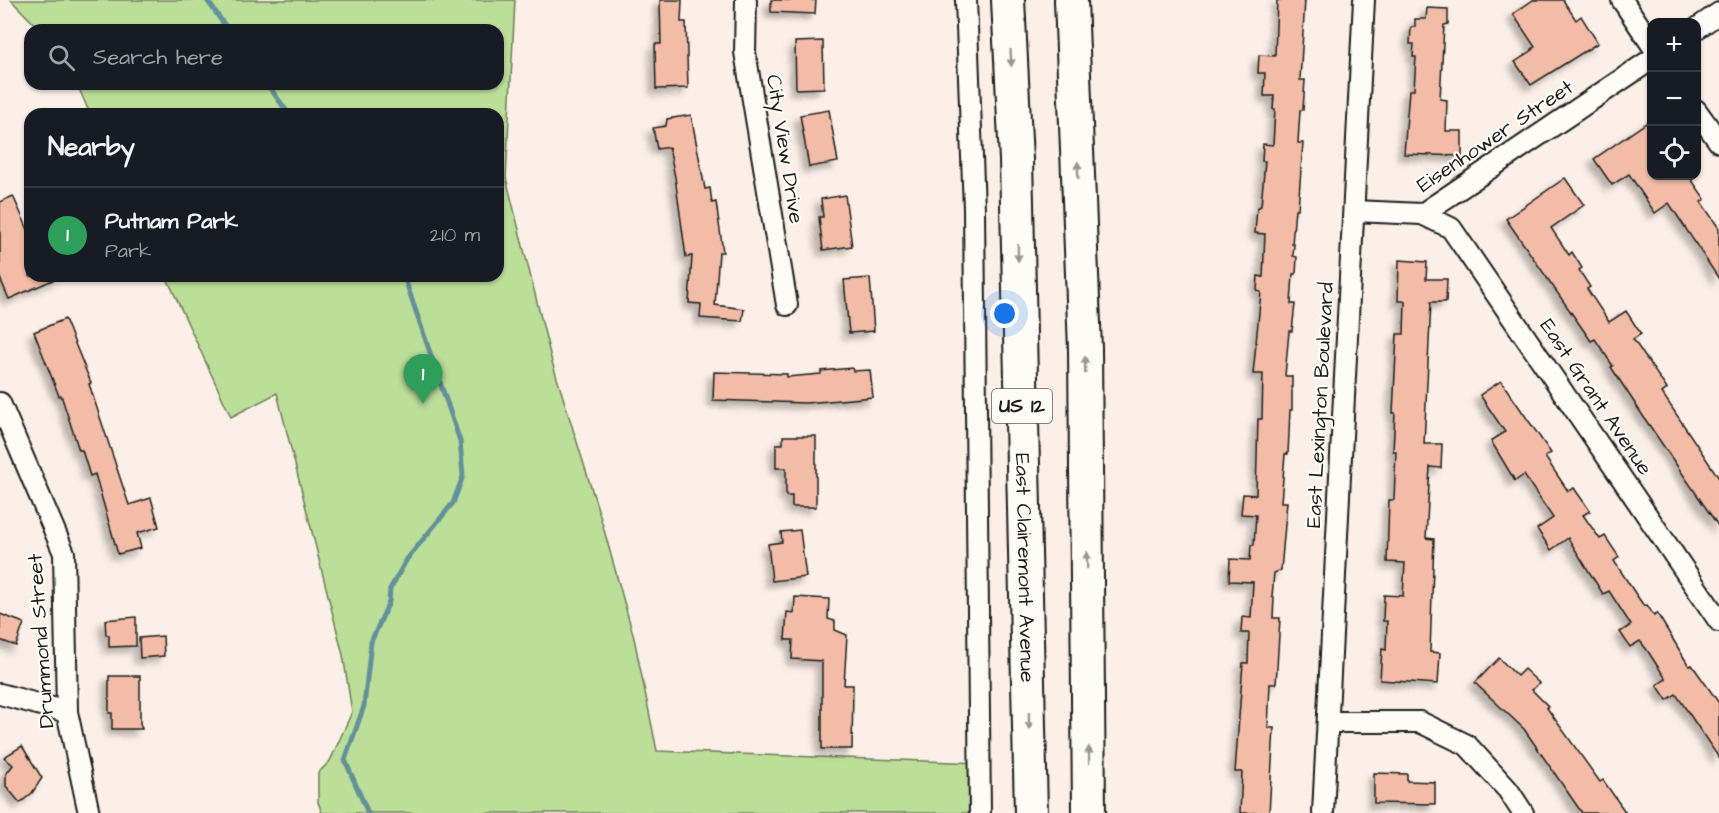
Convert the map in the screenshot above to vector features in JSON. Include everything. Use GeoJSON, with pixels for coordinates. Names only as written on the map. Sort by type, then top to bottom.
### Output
{"type":"FeatureCollection","features":[{"type":"Feature","properties":{"kind":"main road","name":"East Clairemont Avenue"},"geometry":{"type":"LineString","coordinates":[[1008,0],[1016,160],[1031,813]]}},
{"type":"Feature","properties":{"kind":"main road"},"geometry":{"type":"LineString","coordinates":[[1071,0],[1085,349],[1089,813]]}},
{"type":"Feature","properties":{"kind":"street","name":"City View Drive"},"geometry":{"type":"LineString","coordinates":[[746,0],[744,52],[787,305]]}},
{"type":"Feature","properties":{"kind":"street"},"geometry":{"type":"LineString","coordinates":[[966,0],[974,209],[980,813]]}},
{"type":"Feature","properties":{"kind":"street","name":"East Lexington Boulevard"},"geometry":{"type":"LineString","coordinates":[[1323,813],[1364,0]]}},
{"type":"Feature","properties":{"kind":"street"},"geometry":{"type":"LineString","coordinates":[[1622,0],[1647,38]]}},
{"type":"Feature","properties":{"kind":"street"},"geometry":{"type":"LineString","coordinates":[[1701,26],[1719,13]]}},
{"type":"Feature","properties":{"kind":"street","name":"Eisenhower Street"},"geometry":{"type":"LineString","coordinates":[[1354,211],[1422,214],[1647,63]]}},
{"type":"Feature","properties":{"kind":"street"},"geometry":{"type":"LineString","coordinates":[[1701,117],[1719,142]]}},
{"type":"Feature","properties":{"kind":"street","name":"East Grant Avenue"},"geometry":{"type":"LineString","coordinates":[[1422,214],[1451,228],[1719,621]]}},
{"type":"Feature","properties":{"kind":"street","name":"Drummond Street"},"geometry":{"type":"LineString","coordinates":[[0,403],[64,553],[67,712],[88,813]]}},
{"type":"Feature","properties":{"kind":"street"},"geometry":{"type":"LineString","coordinates":[[0,694],[67,712]]}},
{"type":"Feature","properties":{"kind":"street"},"geometry":{"type":"LineString","coordinates":[[1328,722],[1420,722],[1467,745],[1508,790],[1523,813]]}},
{"type":"Feature","properties":{"kind":"green space"},"geometry":{"type":"Polygon","coordinates":[[[11,0],[515,0],[506,178],[552,362],[601,519],[634,638],[657,751],[980,763],[980,813],[322,813],[318,802],[318,773],[330,761],[352,712],[343,655],[277,393],[231,417],[169,282],[504,282],[504,108],[87,108],[80,90],[504,90],[504,24],[34,24],[11,0]]]}},
{"type":"Feature","properties":{"kind":"building"},"geometry":{"type":"Polygon","coordinates":[[[660,0],[682,0],[681,22],[686,22],[688,88],[656,89],[655,44],[661,44],[660,0]]]}},
{"type":"Feature","properties":{"kind":"building"},"geometry":{"type":"Polygon","coordinates":[[[771,0],[816,0],[815,14],[771,12],[771,0]]]}},
{"type":"Feature","properties":{"kind":"building"},"geometry":{"type":"Polygon","coordinates":[[[1277,0],[1305,0],[1300,80],[1305,80],[1298,143],[1303,143],[1298,209],[1295,209],[1292,244],[1294,244],[1293,256],[1297,257],[1296,274],[1293,274],[1291,304],[1295,304],[1292,331],[1289,331],[1285,376],[1292,376],[1292,410],[1290,410],[1288,454],[1285,454],[1281,502],[1287,502],[1281,570],[1274,573],[1272,597],[1274,597],[1273,618],[1280,618],[1276,684],[1270,684],[1268,728],[1274,728],[1269,813],[1240,813],[1242,772],[1235,772],[1243,663],[1248,663],[1249,633],[1241,633],[1242,617],[1251,618],[1253,582],[1229,581],[1230,559],[1250,560],[1251,545],[1254,545],[1256,515],[1241,514],[1243,494],[1256,495],[1258,419],[1262,419],[1263,374],[1253,374],[1261,292],[1257,291],[1258,276],[1263,277],[1265,234],[1255,233],[1257,208],[1261,206],[1265,161],[1262,161],[1263,144],[1273,145],[1275,109],[1273,109],[1274,96],[1264,96],[1265,73],[1258,73],[1259,55],[1275,56],[1277,0]]]}},
{"type":"Feature","properties":{"kind":"building"},"geometry":{"type":"Polygon","coordinates":[[[1533,0],[1563,0],[1576,20],[1581,16],[1598,43],[1531,85],[1515,62],[1535,47],[1513,14],[1533,0]]]}},
{"type":"Feature","properties":{"kind":"building"},"geometry":{"type":"Polygon","coordinates":[[[1427,8],[1448,9],[1448,24],[1444,25],[1440,99],[1447,100],[1446,131],[1462,131],[1462,156],[1404,154],[1409,90],[1414,90],[1416,57],[1413,57],[1414,44],[1410,44],[1411,27],[1415,27],[1415,19],[1426,19],[1427,8]]]}},
{"type":"Feature","properties":{"kind":"building"},"geometry":{"type":"Polygon","coordinates":[[[823,41],[824,88],[796,89],[795,42],[823,41]]]}},
{"type":"Feature","properties":{"kind":"building"},"geometry":{"type":"Polygon","coordinates":[[[829,110],[838,162],[809,167],[800,115],[829,110]]]}},
{"type":"Feature","properties":{"kind":"building"},"geometry":{"type":"Polygon","coordinates":[[[691,115],[705,189],[710,188],[712,203],[716,202],[723,252],[719,252],[715,305],[744,309],[742,321],[700,318],[701,304],[689,303],[692,256],[686,257],[669,147],[657,149],[653,128],[666,126],[667,119],[691,115]]]}},
{"type":"Feature","properties":{"kind":"building"},"geometry":{"type":"Polygon","coordinates":[[[1647,122],[1647,180],[1692,180],[1705,199],[1701,202],[1719,228],[1719,279],[1669,203],[1655,213],[1629,174],[1612,185],[1594,159],[1647,122]]]}},
{"type":"Feature","properties":{"kind":"building"},"geometry":{"type":"Polygon","coordinates":[[[1565,178],[1584,205],[1551,228],[1569,255],[1572,252],[1582,268],[1579,270],[1590,287],[1587,289],[1609,322],[1626,311],[1641,334],[1633,339],[1667,389],[1662,393],[1719,478],[1719,527],[1645,419],[1595,339],[1591,341],[1506,219],[1565,178]]]}},
{"type":"Feature","properties":{"kind":"building"},"geometry":{"type":"Polygon","coordinates":[[[845,195],[852,246],[823,250],[819,217],[823,217],[821,199],[845,195]]]}},
{"type":"Feature","properties":{"kind":"building"},"geometry":{"type":"Polygon","coordinates":[[[13,196],[24,221],[24,282],[48,282],[9,299],[0,278],[0,202],[13,196]]]}},
{"type":"Feature","properties":{"kind":"building"},"geometry":{"type":"Polygon","coordinates":[[[1399,260],[1427,262],[1426,279],[1447,279],[1446,302],[1431,302],[1424,444],[1442,444],[1441,468],[1430,467],[1426,538],[1434,539],[1430,652],[1440,653],[1438,684],[1380,680],[1382,649],[1386,650],[1387,621],[1383,621],[1384,595],[1403,596],[1405,563],[1387,562],[1389,500],[1394,500],[1396,451],[1393,451],[1395,413],[1393,413],[1397,334],[1404,334],[1405,301],[1398,301],[1399,260]]]}},
{"type":"Feature","properties":{"kind":"building"},"geometry":{"type":"Polygon","coordinates":[[[870,278],[874,331],[849,333],[844,280],[870,278]]]}},
{"type":"Feature","properties":{"kind":"building"},"geometry":{"type":"Polygon","coordinates":[[[65,319],[91,383],[89,384],[129,505],[151,498],[159,527],[137,533],[141,548],[118,554],[95,474],[90,476],[61,395],[59,396],[34,332],[65,319]]]}},
{"type":"Feature","properties":{"kind":"building"},"geometry":{"type":"Polygon","coordinates":[[[852,368],[853,371],[870,370],[873,397],[806,403],[713,400],[714,372],[787,374],[787,377],[852,368]]]}},
{"type":"Feature","properties":{"kind":"building"},"geometry":{"type":"Polygon","coordinates":[[[1501,381],[1551,453],[1545,457],[1568,491],[1574,488],[1590,511],[1583,515],[1600,539],[1605,536],[1619,557],[1614,561],[1635,593],[1654,616],[1657,613],[1689,666],[1692,665],[1719,703],[1719,758],[1676,694],[1667,700],[1657,685],[1666,679],[1640,641],[1630,647],[1620,632],[1631,625],[1609,591],[1603,594],[1568,538],[1551,550],[1537,529],[1553,518],[1524,475],[1515,481],[1491,441],[1505,432],[1480,395],[1501,381]]]}},
{"type":"Feature","properties":{"kind":"building"},"geometry":{"type":"Polygon","coordinates":[[[783,436],[816,436],[816,507],[792,507],[792,496],[786,496],[786,468],[776,468],[776,444],[783,444],[783,436]]]}},
{"type":"Feature","properties":{"kind":"building"},"geometry":{"type":"Polygon","coordinates":[[[800,530],[806,577],[772,581],[768,544],[782,542],[781,532],[800,530]]]}},
{"type":"Feature","properties":{"kind":"building"},"geometry":{"type":"Polygon","coordinates":[[[795,597],[829,599],[828,619],[835,621],[835,630],[847,635],[844,685],[853,685],[852,749],[822,749],[822,661],[792,659],[793,640],[785,640],[787,612],[794,613],[795,597]]]}},
{"type":"Feature","properties":{"kind":"building"},"geometry":{"type":"Polygon","coordinates":[[[0,614],[24,623],[16,646],[0,640],[0,614]]]}},
{"type":"Feature","properties":{"kind":"building"},"geometry":{"type":"Polygon","coordinates":[[[136,617],[136,646],[109,647],[105,620],[136,617]]]}},
{"type":"Feature","properties":{"kind":"building"},"geometry":{"type":"Polygon","coordinates":[[[163,636],[164,656],[140,658],[139,638],[163,636]]]}},
{"type":"Feature","properties":{"kind":"building"},"geometry":{"type":"Polygon","coordinates":[[[1499,658],[1517,676],[1524,669],[1539,683],[1532,690],[1548,706],[1547,708],[1600,782],[1603,780],[1626,813],[1582,813],[1524,729],[1475,683],[1499,658]]]}},
{"type":"Feature","properties":{"kind":"building"},"geometry":{"type":"Polygon","coordinates":[[[109,676],[140,676],[142,729],[112,729],[112,713],[109,713],[109,676]]]}},
{"type":"Feature","properties":{"kind":"building"},"geometry":{"type":"Polygon","coordinates":[[[22,746],[42,778],[32,793],[20,803],[6,786],[6,774],[13,765],[4,757],[22,746]]]}},
{"type":"Feature","properties":{"kind":"building"},"geometry":{"type":"Polygon","coordinates":[[[1374,773],[1407,774],[1407,781],[1435,782],[1435,804],[1374,803],[1374,773]]]}},
{"type":"Feature","properties":{"kind":"waterway"},"geometry":{"type":"LineString","coordinates":[[207,0],[224,24]]}},
{"type":"Feature","properties":{"kind":"waterway"},"geometry":{"type":"LineString","coordinates":[[271,90],[285,108]]}},
{"type":"Feature","properties":{"kind":"waterway"},"geometry":{"type":"LineString","coordinates":[[368,813],[345,760],[364,706],[371,642],[389,602],[390,589],[407,559],[453,503],[463,476],[460,441],[406,282]]}},
{"type":"Feature","properties":{"kind":"place","name":"Putnam Park"},"geometry":{"type":"Point","coordinates":[423,404]}}]}
